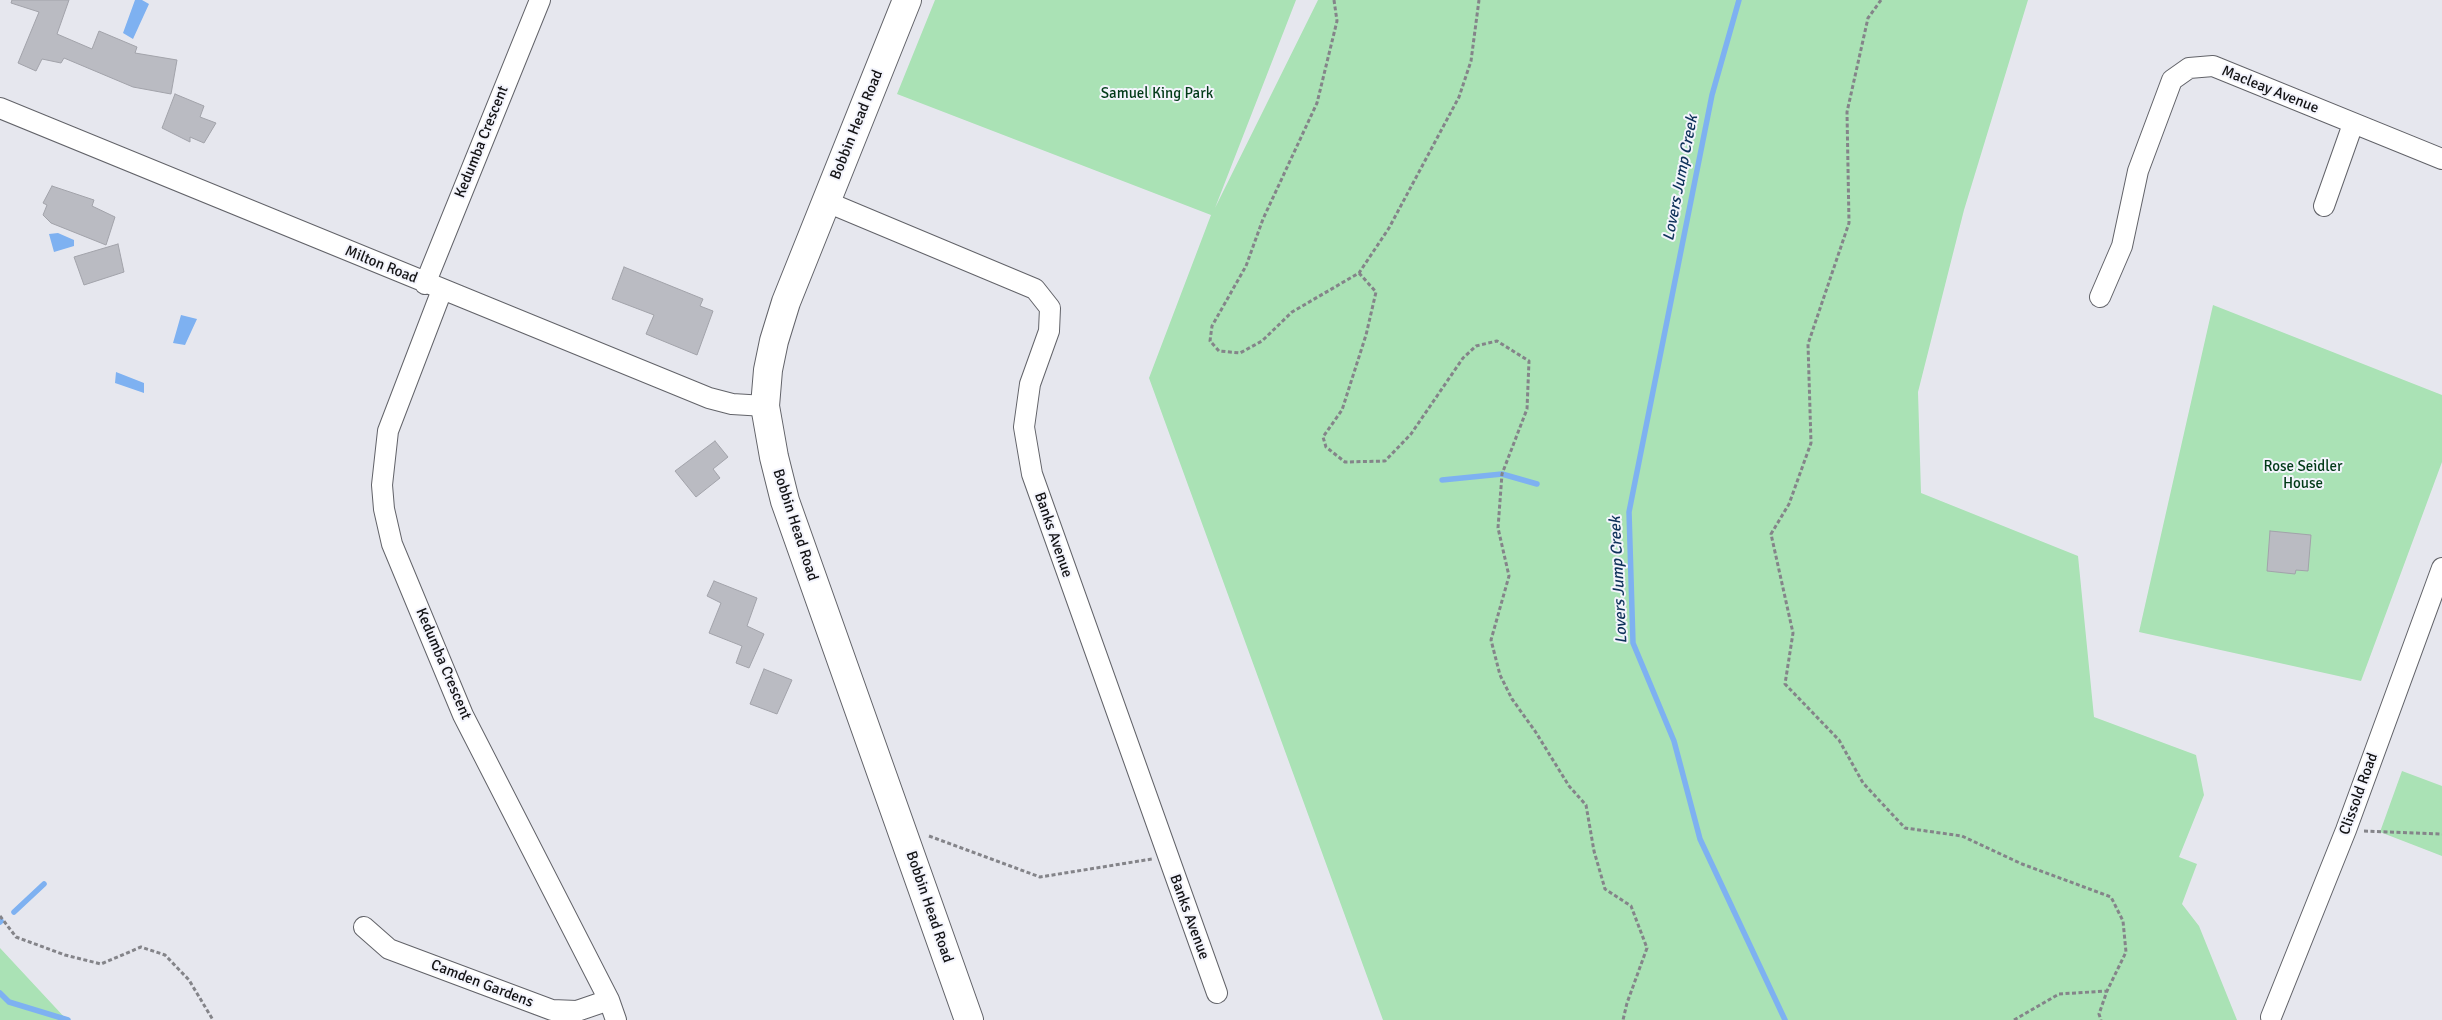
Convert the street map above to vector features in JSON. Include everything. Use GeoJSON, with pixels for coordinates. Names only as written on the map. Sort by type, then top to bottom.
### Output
{"type":"FeatureCollection","features":[{"type":"Feature","properties":{"kind":"main road","name":"Bobbin Head Road"},"geometry":{"type":"LineString","coordinates":[[907,0],[786,302],[774,340],[768,370],[766,406],[774,457],[785,501],[969,1020]]}},
{"type":"Feature","properties":{"kind":"street","name":"Kedumba Crescent"},"geometry":{"type":"LineString","coordinates":[[540,0],[433,287],[388,432],[382,485],[384,509],[392,544],[463,714],[609,1000],[616,1020]]}},
{"type":"Feature","properties":{"kind":"street","name":"Macleay Avenue"},"geometry":{"type":"LineString","coordinates":[[2100,297],[2122,246],[2138,171],[2172,80],[2189,68],[2213,66],[2442,159]]}},
{"type":"Feature","properties":{"kind":"street","name":"Milton Road"},"geometry":{"type":"LineString","coordinates":[[0,108],[433,287],[709,398],[732,404],[766,406]]}},
{"type":"Feature","properties":{"kind":"street"},"geometry":{"type":"LineString","coordinates":[[2324,206],[2353,124]]}},
{"type":"Feature","properties":{"kind":"street","name":"Banks Avenue"},"geometry":{"type":"LineString","coordinates":[[827,202],[1035,289],[1050,308],[1049,331],[1030,384],[1024,427],[1032,474],[1217,993]]}},
{"type":"Feature","properties":{"kind":"street","name":"Clissold Road"},"geometry":{"type":"LineString","coordinates":[[2271,1017],[2346,830],[2442,568]]}},
{"type":"Feature","properties":{"kind":"street","name":"Camden Gardens"},"geometry":{"type":"LineString","coordinates":[[364,927],[389,949],[552,1010],[577,1011],[609,1000]]}},
{"type":"Feature","properties":{"kind":"path"},"geometry":{"type":"LineString","coordinates":[[1334,0],[1337,21],[1317,103],[1263,219],[1246,266],[1212,326],[1210,341],[1219,351],[1240,353],[1262,341],[1292,312],[1359,272],[1389,228],[1459,97],[1471,61],[1479,0]]}},
{"type":"Feature","properties":{"kind":"path"},"geometry":{"type":"LineString","coordinates":[[1881,0],[1868,18],[1847,112],[1849,223],[1808,344],[1811,443],[1789,504],[1772,534],[1793,634],[1785,684],[1839,740],[1863,783],[1905,828],[1962,836],[2022,864],[2111,897],[2123,921],[2126,952],[2107,991],[2099,1014],[2101,1020]]}},
{"type":"Feature","properties":{"kind":"path"},"geometry":{"type":"LineString","coordinates":[[1359,272],[1376,292],[1366,335],[1342,410],[1323,437],[1326,448],[1345,462],[1385,461],[1411,434],[1463,358],[1476,346],[1497,341],[1529,361],[1527,409],[1502,474],[1498,528],[1509,576],[1491,640],[1500,675],[1512,698],[1569,786],[1586,805],[1594,851],[1605,889],[1631,906],[1647,948],[1627,1003],[1623,1020]]}},
{"type":"Feature","properties":{"kind":"path"},"geometry":{"type":"LineString","coordinates":[[2346,830],[2442,834]]}},
{"type":"Feature","properties":{"kind":"path"},"geometry":{"type":"LineString","coordinates":[[929,836],[1040,877],[1167,857]]}},
{"type":"Feature","properties":{"kind":"path"},"geometry":{"type":"LineString","coordinates":[[0,916],[16,937],[64,955],[101,964],[140,947],[165,955],[188,980],[214,1020]]}},
{"type":"Feature","properties":{"kind":"path"},"geometry":{"type":"LineString","coordinates":[[2014,1020],[2059,994],[2107,991]]}},
{"type":"Feature","properties":{"kind":"green space","name":"Samuel King Park"},"geometry":{"type":"Polygon","coordinates":[[[935,0],[1296,0],[1215,208],[1318,0],[2028,0],[1964,210],[1918,392],[1921,493],[2078,556],[2094,717],[2196,755],[2204,795],[2179,857],[2197,864],[2182,904],[2199,926],[2237,1020],[1383,1020],[1149,378],[1211,215],[897,94],[935,0]]]}},
{"type":"Feature","properties":{"kind":"green space","name":"Rose Seidler House"},"geometry":{"type":"Polygon","coordinates":[[[2213,305],[2442,395],[2442,462],[2361,681],[2139,632],[2213,305]]]}},
{"type":"Feature","properties":{"kind":"green space"},"geometry":{"type":"Polygon","coordinates":[[[2402,771],[2442,786],[2442,856],[2380,832],[2402,771]]]}},
{"type":"Feature","properties":{"kind":"green space"},"geometry":{"type":"Polygon","coordinates":[[[0,948],[67,1020],[0,1020],[0,948]]]}},
{"type":"Feature","properties":{"kind":"water"},"geometry":{"type":"Polygon","coordinates":[[[135,0],[142,0],[149,4],[133,39],[123,33],[135,0]]]}},
{"type":"Feature","properties":{"kind":"water"},"geometry":{"type":"Polygon","coordinates":[[[58,233],[74,240],[74,246],[54,252],[49,234],[58,233]]]}},
{"type":"Feature","properties":{"kind":"water"},"geometry":{"type":"Polygon","coordinates":[[[181,315],[197,319],[185,345],[173,343],[181,315]]]}},
{"type":"Feature","properties":{"kind":"water"},"geometry":{"type":"Polygon","coordinates":[[[116,372],[144,383],[144,393],[115,383],[116,372]]]}},
{"type":"Feature","properties":{"kind":"building"},"geometry":{"type":"Polygon","coordinates":[[[12,0],[69,0],[57,34],[92,49],[99,31],[137,47],[135,53],[177,60],[171,94],[133,87],[64,58],[61,63],[42,59],[36,71],[18,63],[39,12],[11,3],[12,0]]]}},
{"type":"Feature","properties":{"kind":"building"},"geometry":{"type":"Polygon","coordinates":[[[175,94],[204,106],[200,117],[216,123],[204,143],[190,137],[190,142],[162,128],[175,94]]]}},
{"type":"Feature","properties":{"kind":"building"},"geometry":{"type":"Polygon","coordinates":[[[52,186],[94,200],[92,206],[115,217],[106,245],[51,223],[43,215],[47,205],[43,203],[52,186]]]}},
{"type":"Feature","properties":{"kind":"building"},"geometry":{"type":"Polygon","coordinates":[[[118,244],[124,272],[84,285],[74,257],[118,244]]]}},
{"type":"Feature","properties":{"kind":"building"},"geometry":{"type":"Polygon","coordinates":[[[624,267],[703,299],[700,306],[713,311],[697,355],[646,334],[654,315],[612,299],[624,267]]]}},
{"type":"Feature","properties":{"kind":"building"},"geometry":{"type":"Polygon","coordinates":[[[715,441],[728,457],[713,469],[720,478],[696,497],[675,471],[715,441]]]}},
{"type":"Feature","properties":{"kind":"building","name":"Rose Seidler House"},"geometry":{"type":"Polygon","coordinates":[[[2270,531],[2311,535],[2308,571],[2296,570],[2295,574],[2267,571],[2270,531]]]}},
{"type":"Feature","properties":{"kind":"building"},"geometry":{"type":"Polygon","coordinates":[[[714,581],[757,598],[747,626],[764,634],[749,668],[736,663],[742,646],[709,633],[721,603],[707,596],[714,581]]]}},
{"type":"Feature","properties":{"kind":"building"},"geometry":{"type":"Polygon","coordinates":[[[764,669],[792,680],[777,714],[750,704],[764,669]]]}},
{"type":"Feature","properties":{"kind":"waterway","name":"Lovers Jump Creek"},"geometry":{"type":"LineString","coordinates":[[1739,0],[1712,95],[1629,512],[1633,643],[1674,741],[1700,839],[1785,1020]]}},
{"type":"Feature","properties":{"kind":"waterway"},"geometry":{"type":"LineString","coordinates":[[1442,480],[1502,474],[1537,484]]}},
{"type":"Feature","properties":{"kind":"waterway"},"geometry":{"type":"LineString","coordinates":[[14,912],[44,884]]}},
{"type":"Feature","properties":{"kind":"waterway"},"geometry":{"type":"LineString","coordinates":[[0,993],[9,1002],[68,1020]]}}]}
